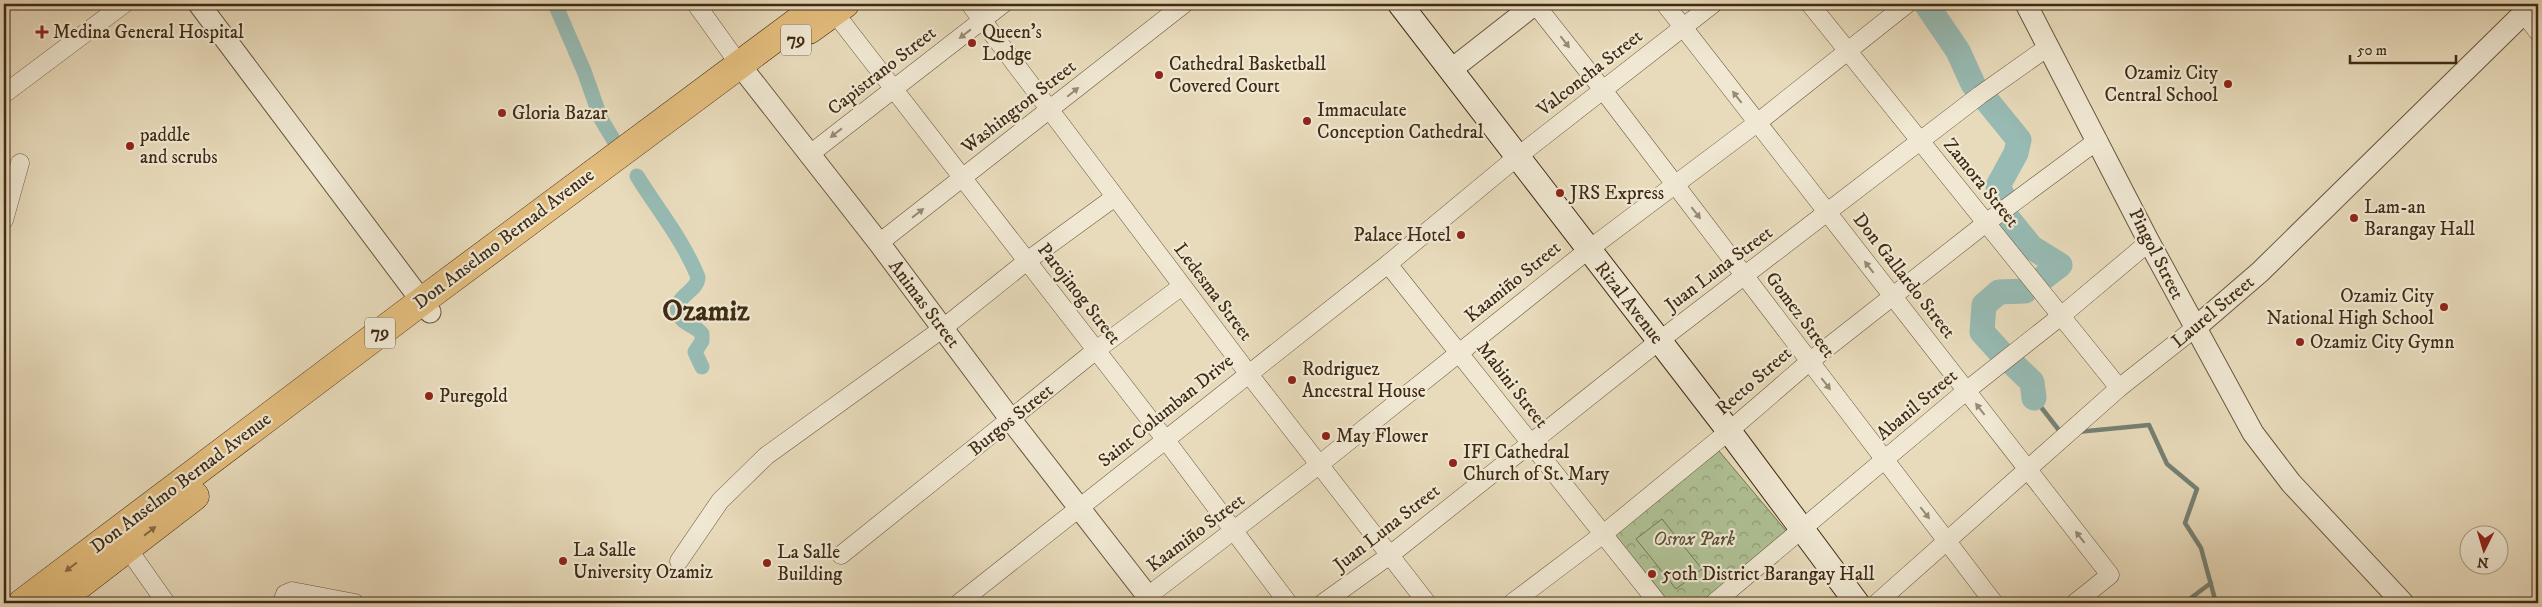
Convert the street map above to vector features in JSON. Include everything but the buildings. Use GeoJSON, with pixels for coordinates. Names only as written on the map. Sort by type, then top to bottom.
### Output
{"type":"FeatureCollection","features":[{"type":"Feature","properties":{"kind":"main road","name":"Rizal Avenue"},"geometry":{"type":"LineString","coordinates":[[1400,4],[1729,431],[1857,603]]}},
{"type":"Feature","properties":{"kind":"main road","name":"Don Anselmo Bernad Avenue"},"geometry":{"type":"LineString","coordinates":[[56,598],[249,442],[426,307],[743,70],[833,6]]}},
{"type":"Feature","properties":{"kind":"main road","name":"Don Anselmo Bernad Avenue"},"geometry":{"type":"LineString","coordinates":[[22,603],[56,598],[128,549],[249,442]]}},
{"type":"Feature","properties":{"kind":"street"},"geometry":{"type":"LineString","coordinates":[[4,94],[124,4]]}},
{"type":"Feature","properties":{"kind":"street"},"geometry":{"type":"LineString","coordinates":[[199,4],[426,307]]}},
{"type":"Feature","properties":{"kind":"street","name":"Animas Street"},"geometry":{"type":"LineString","coordinates":[[696,4],[743,70],[879,243],[1011,420],[1151,600]]}},
{"type":"Feature","properties":{"kind":"street","name":"Ledesma Street"},"geometry":{"type":"LineString","coordinates":[[970,4],[1248,373],[1427,603]]}},
{"type":"Feature","properties":{"kind":"street","name":"Capistrano Street"},"geometry":{"type":"LineString","coordinates":[[810,154],[1003,4]]}},
{"type":"Feature","properties":{"kind":"street"},"geometry":{"type":"LineString","coordinates":[[1452,70],[1535,4]]}},
{"type":"Feature","properties":{"kind":"street","name":"Gomez Street"},"geometry":{"type":"LineString","coordinates":[[1535,4],[1603,90],[1994,603]]}},
{"type":"Feature","properties":{"kind":"street","name":"Don Gallardo Street"},"geometry":{"type":"LineString","coordinates":[[1665,4],[2110,575],[2075,603]]}},
{"type":"Feature","properties":{"kind":"street","name":"Valconcha Street"},"geometry":{"type":"LineString","coordinates":[[1517,157],[1713,4]]}},
{"type":"Feature","properties":{"kind":"street","name":"Zamora Street"},"geometry":{"type":"LineString","coordinates":[[1810,4],[2118,388]]}},
{"type":"Feature","properties":{"kind":"street","name":"Kaamiño Street"},"geometry":{"type":"LineString","coordinates":[[1151,600],[1234,530],[1320,464],[1588,250],[1849,52],[1906,4]]}},
{"type":"Feature","properties":{"kind":"street","name":"Pingol Street"},"geometry":{"type":"LineString","coordinates":[[2026,4],[2098,140],[2149,242],[2253,433],[2291,483],[2404,603]]}},
{"type":"Feature","properties":{"kind":"street","name":"Washington Street"},"geometry":{"type":"LineString","coordinates":[[879,243],[1050,111],[1179,5]]}},
{"type":"Feature","properties":{"kind":"street","name":"Parojinog Street"},"geometry":{"type":"LineString","coordinates":[[833,6],[894,89],[1165,439],[1288,603]]}},
{"type":"Feature","properties":{"kind":"street"},"geometry":{"type":"LineString","coordinates":[[2528,9],[2538,32]]}},
{"type":"Feature","properties":{"kind":"street","name":"Laurel Street"},"geometry":{"type":"LineString","coordinates":[[1878,603],[2118,388],[2195,328],[2260,272],[2528,9]]}},
{"type":"Feature","properties":{"kind":"street","name":"Juan Luna Street"},"geometry":{"type":"LineString","coordinates":[[1323,603],[1390,554],[1659,341],[1980,95],[2048,47]]}},
{"type":"Feature","properties":{"kind":"street","name":"Recto Street"},"geometry":{"type":"LineString","coordinates":[[1512,603],[1602,535],[1729,431],[1809,362],[1986,223],[2098,140]]}},
{"type":"Feature","properties":{"kind":"street","name":"Saint Columban Drive"},"geometry":{"type":"LineString","coordinates":[[959,603],[1388,264],[1517,157]]}},
{"type":"Feature","properties":{"kind":"street"},"geometry":{"type":"LineString","coordinates":[[4,214],[20,163]]}},
{"type":"Feature","properties":{"kind":"street"},"geometry":{"type":"LineString","coordinates":[[678,560],[720,501],[741,478],[792,435],[942,329],[1027,261],[1115,197]]}},
{"type":"Feature","properties":{"kind":"street","name":"Abanil Street"},"geometry":{"type":"LineString","coordinates":[[1714,603],[1966,391],[2061,316],[2149,242]]}},
{"type":"Feature","properties":{"kind":"street","name":"Mabini Street"},"geometry":{"type":"LineString","coordinates":[[1388,264],[1658,603]]}},
{"type":"Feature","properties":{"kind":"street","name":"Burgos Street"},"geometry":{"type":"LineString","coordinates":[[841,555],[1096,351],[1182,286]]}},
{"type":"Feature","properties":{"kind":"street"},"geometry":{"type":"LineString","coordinates":[[128,549],[166,603]]}},
{"type":"Feature","properties":{"kind":"street"},"geometry":{"type":"LineString","coordinates":[[282,603],[285,594],[290,591],[355,603]]}},
{"type":"Feature","properties":{"kind":"green space","name":"Osrox Park"},"geometry":{"type":"Polygon","coordinates":[[[1719,451],[1787,532],[1700,603],[1663,603],[1608,539],[1719,451]]]}},
{"type":"Feature","properties":{"kind":"green space"},"geometry":{"type":"Polygon","coordinates":[[[1662,519],[1702,569],[1676,589],[1636,539],[1662,519]]]}},
{"type":"Feature","properties":{"kind":"waterway"},"geometry":{"type":"LineString","coordinates":[[555,4],[584,71],[601,119],[616,144]]}},
{"type":"Feature","properties":{"kind":"waterway"},"geometry":{"type":"LineString","coordinates":[[1926,4],[1958,51],[1973,84]]}},
{"type":"Feature","properties":{"kind":"waterway"},"geometry":{"type":"LineString","coordinates":[[1984,97],[2019,140],[2016,153],[1998,186],[2002,194]]}},
{"type":"Feature","properties":{"kind":"waterway"},"geometry":{"type":"LineString","coordinates":[[637,176],[678,238],[698,277],[694,286],[679,302],[678,313],[686,323],[702,334],[702,341],[695,352],[702,367]]}},
{"type":"Feature","properties":{"kind":"waterway"},"geometry":{"type":"LineString","coordinates":[[2006,216],[2031,247],[2060,265],[2039,281]]}},
{"type":"Feature","properties":{"kind":"waterway"},"geometry":{"type":"LineString","coordinates":[[2001,353],[1982,332],[1984,305],[1999,292],[2025,291]]}},
{"type":"Feature","properties":{"kind":"waterway"},"geometry":{"type":"LineString","coordinates":[[2011,362],[2032,382],[2034,398]]}},
{"type":"Feature","properties":{"kind":"waterway"},"geometry":{"type":"LineString","coordinates":[[2034,398],[2058,429]]}},
{"type":"Feature","properties":{"kind":"waterway"},"geometry":{"type":"LineString","coordinates":[[2077,432],[2149,425],[2167,464],[2197,489],[2185,523],[2201,548],[2216,603]]}},
{"type":"Feature","properties":{"kind":"waterway"},"geometry":{"type":"LineString","coordinates":[[2184,603],[2211,583]]}},
{"type":"Feature","properties":{"kind":"place","name":"Medina General Hospital"},"geometry":{"type":"Point","coordinates":[42,32]}},
{"type":"Feature","properties":{"kind":"place","name":"Queen's Lodge"},"geometry":{"type":"Point","coordinates":[972,43]}},
{"type":"Feature","properties":{"kind":"place","name":"Cathedral Basketball Covered Court"},"geometry":{"type":"Point","coordinates":[1159,75]}},
{"type":"Feature","properties":{"kind":"place","name":"Ozamiz City Central School"},"geometry":{"type":"Point","coordinates":[2228,84]}},
{"type":"Feature","properties":{"kind":"place","name":"Gloria Bazar"},"geometry":{"type":"Point","coordinates":[502,113]}},
{"type":"Feature","properties":{"kind":"place","name":"Immaculate Conception Cathedral"},"geometry":{"type":"Point","coordinates":[1307,121]}},
{"type":"Feature","properties":{"kind":"place","name":"paddle and scrubs"},"geometry":{"type":"Point","coordinates":[130,146]}},
{"type":"Feature","properties":{"kind":"place","name":"JRS Express"},"geometry":{"type":"Point","coordinates":[1560,193]}},
{"type":"Feature","properties":{"kind":"place","name":"Lam-an Barangay Hall"},"geometry":{"type":"Point","coordinates":[2354,218]}},
{"type":"Feature","properties":{"kind":"place","name":"Palace Hotel"},"geometry":{"type":"Point","coordinates":[1461,235]}},
{"type":"Feature","properties":{"kind":"place","name":"Ozamiz City National High School"},"geometry":{"type":"Point","coordinates":[2444,307]}},
{"type":"Feature","properties":{"kind":"place","name":"Ozamiz City Gymn"},"geometry":{"type":"Point","coordinates":[2300,342]}},
{"type":"Feature","properties":{"kind":"place","name":"Rodriguez Ancestral House"},"geometry":{"type":"Point","coordinates":[1292,380]}},
{"type":"Feature","properties":{"kind":"place","name":"Puregold"},"geometry":{"type":"Point","coordinates":[429,396]}},
{"type":"Feature","properties":{"kind":"place","name":"May Flower"},"geometry":{"type":"Point","coordinates":[1326,436]}},
{"type":"Feature","properties":{"kind":"place","name":"IFI Cathedral Church of St. Mary"},"geometry":{"type":"Point","coordinates":[1453,463]}},
{"type":"Feature","properties":{"kind":"place","name":"La Salle University Ozamiz"},"geometry":{"type":"Point","coordinates":[563,561]}},
{"type":"Feature","properties":{"kind":"place","name":"La Salle Building"},"geometry":{"type":"Point","coordinates":[767,563]}},
{"type":"Feature","properties":{"kind":"place","name":"50th District Barangay Hall"},"geometry":{"type":"Point","coordinates":[1652,574]}},
{"type":"Feature","properties":{"kind":"district","name":"Ozamiz"},"geometry":{"type":"Point","coordinates":[706,312]}}]}
